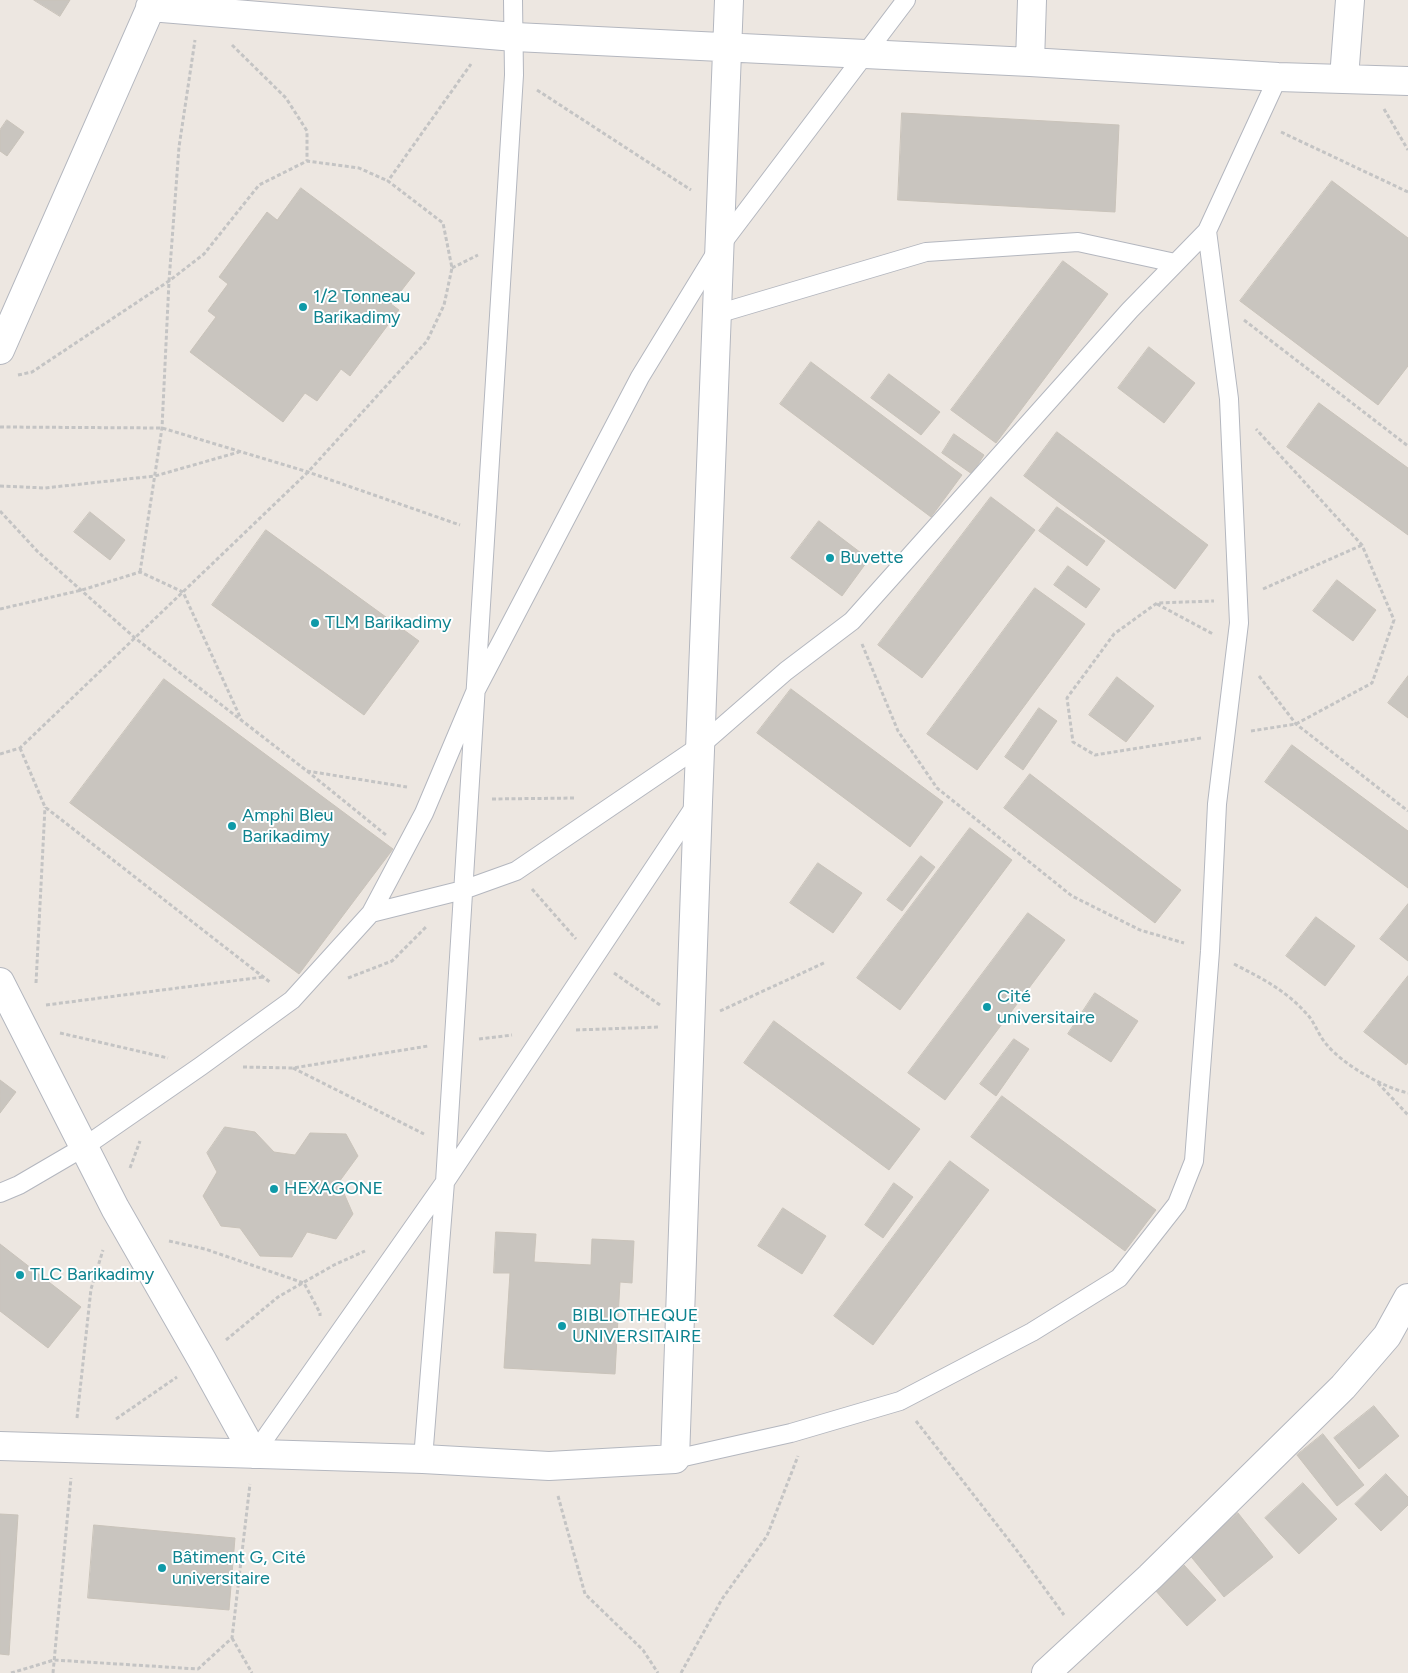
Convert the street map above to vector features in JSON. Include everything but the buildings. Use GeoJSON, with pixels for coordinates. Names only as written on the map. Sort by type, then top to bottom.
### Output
{"type":"FeatureCollection","features":[{"type":"Feature","properties":{"kind":"street"},"geometry":{"type":"LineString","coordinates":[[0,1446],[423,1459],[549,1466],[674,1459],[729,0]]}},
{"type":"Feature","properties":{"kind":"street"},"geometry":{"type":"LineString","coordinates":[[1030,62],[1032,0]]}},
{"type":"Feature","properties":{"kind":"street"},"geometry":{"type":"LineString","coordinates":[[1350,0],[1355,79]]}},
{"type":"Feature","properties":{"kind":"street"},"geometry":{"type":"LineString","coordinates":[[0,350],[152,4],[199,12],[503,35],[1030,62],[1278,77],[1408,81]]}},
{"type":"Feature","properties":{"kind":"street"},"geometry":{"type":"LineString","coordinates":[[0,982],[29,1015],[84,1147],[115,1208],[254,1454]]}},
{"type":"Feature","properties":{"kind":"street"},"geometry":{"type":"LineString","coordinates":[[1046,1673],[1150,1577],[1343,1387],[1387,1336],[1408,1298]]}},
{"type":"Feature","properties":{"kind":"lane"},"geometry":{"type":"LineString","coordinates":[[423,1459],[445,1182],[514,75],[503,35],[513,0]]}},
{"type":"Feature","properties":{"kind":"lane"},"geometry":{"type":"LineString","coordinates":[[0,1193],[19,1185],[84,1147],[292,1000],[371,913],[424,813],[476,690],[640,377],[720,246],[863,54],[906,0]]}},
{"type":"Feature","properties":{"kind":"lane"},"geometry":{"type":"LineString","coordinates":[[371,913],[463,890],[516,871],[700,746],[786,671],[852,621],[1130,310],[1206,231],[1278,77]]}},
{"type":"Feature","properties":{"kind":"lane"},"geometry":{"type":"LineString","coordinates":[[674,1459],[809,1428],[900,1401],[1032,1332],[1119,1278],[1177,1204],[1194,1161],[1210,951],[1217,804],[1239,623],[1229,400],[1206,231]]}},
{"type":"Feature","properties":{"kind":"lane"},"geometry":{"type":"LineString","coordinates":[[717,314],[926,252],[1078,242],[1175,263]]}},
{"type":"Feature","properties":{"kind":"lane"},"geometry":{"type":"LineString","coordinates":[[254,1454],[445,1182],[698,802]]}},
{"type":"Feature","properties":{"kind":"path"},"geometry":{"type":"LineString","coordinates":[[199,12],[286,98],[307,131],[307,161]]}},
{"type":"Feature","properties":{"kind":"path"},"geometry":{"type":"LineString","coordinates":[[140,572],[162,428],[169,280],[179,148],[199,12]]}},
{"type":"Feature","properties":{"kind":"path"},"geometry":{"type":"LineString","coordinates":[[388,181],[503,35]]}},
{"type":"Feature","properties":{"kind":"path"},"geometry":{"type":"LineString","coordinates":[[514,75],[721,210]]}},
{"type":"Feature","properties":{"kind":"path"},"geometry":{"type":"LineString","coordinates":[[1355,79],[1408,150]]}},
{"type":"Feature","properties":{"kind":"path"},"geometry":{"type":"LineString","coordinates":[[1258,121],[1408,192]]}},
{"type":"Feature","properties":{"kind":"path"},"geometry":{"type":"LineString","coordinates":[[0,754],[20,748],[308,472],[427,341],[444,305],[452,268],[443,223],[388,181],[359,168],[307,161],[258,185],[204,254],[169,280],[32,372],[16,375]]}},
{"type":"Feature","properties":{"kind":"path"},"geometry":{"type":"LineString","coordinates":[[1215,298],[1408,446]]}},
{"type":"Feature","properties":{"kind":"path"},"geometry":{"type":"LineString","coordinates":[[0,427],[162,428],[308,472],[486,534]]}},
{"type":"Feature","properties":{"kind":"path"},"geometry":{"type":"LineString","coordinates":[[0,486],[45,488],[155,476],[239,452]]}},
{"type":"Feature","properties":{"kind":"path"},"geometry":{"type":"LineString","coordinates":[[0,511],[38,552],[135,638],[307,771],[404,850]]}},
{"type":"Feature","properties":{"kind":"path"},"geometry":{"type":"LineString","coordinates":[[0,609],[82,590],[140,572],[183,592],[243,721]]}},
{"type":"Feature","properties":{"kind":"path"},"geometry":{"type":"LineString","coordinates":[[1157,603],[1236,647],[1296,724],[1408,811]]}},
{"type":"Feature","properties":{"kind":"path"},"geometry":{"type":"LineString","coordinates":[[852,621],[898,731],[937,788],[1072,896],[1140,930],[1210,951],[1280,988],[1308,1014],[1326,1045],[1371,1079],[1408,1093]]}},
{"type":"Feature","properties":{"kind":"path"},"geometry":{"type":"LineString","coordinates":[[20,748],[45,807],[29,1015]]}},
{"type":"Feature","properties":{"kind":"path"},"geometry":{"type":"LineString","coordinates":[[45,807],[292,1000]]}},
{"type":"Feature","properties":{"kind":"path"},"geometry":{"type":"LineString","coordinates":[[347,978],[392,961],[431,922]]}},
{"type":"Feature","properties":{"kind":"path"},"geometry":{"type":"LineString","coordinates":[[29,1015],[263,977]]}},
{"type":"Feature","properties":{"kind":"path"},"geometry":{"type":"LineString","coordinates":[[29,1015],[201,1066]]}},
{"type":"Feature","properties":{"kind":"path"},"geometry":{"type":"LineString","coordinates":[[293,1068],[447,1146]]}},
{"type":"Feature","properties":{"kind":"path"},"geometry":{"type":"LineString","coordinates":[[1376,1081],[1408,1115]]}},
{"type":"Feature","properties":{"kind":"path"},"geometry":{"type":"LineString","coordinates":[[130,1234],[205,1249],[304,1283],[320,1312],[319,1359]]}},
{"type":"Feature","properties":{"kind":"path"},"geometry":{"type":"LineString","coordinates":[[900,1401],[1015,1548],[1082,1640]]}},
{"type":"Feature","properties":{"kind":"path"},"geometry":{"type":"LineString","coordinates":[[681,1673],[722,1599],[767,1536],[809,1428]]}},
{"type":"Feature","properties":{"kind":"path"},"geometry":{"type":"LineString","coordinates":[[53,1673],[74,1448]]}},
{"type":"Feature","properties":{"kind":"path"},"geometry":{"type":"LineString","coordinates":[[252,1673],[232,1638],[254,1454]]}},
{"type":"Feature","properties":{"kind":"path"},"geometry":{"type":"LineString","coordinates":[[549,1466],[585,1594],[643,1650],[658,1673]]}},
{"type":"Feature","properties":{"kind":"path"},"geometry":{"type":"LineString","coordinates":[[11,1673],[54,1660],[198,1669],[232,1638]]}},
{"type":"Feature","properties":{"kind":"place","name":"1/2 Tonneau Barikadimy"},"geometry":{"type":"Point","coordinates":[303,307]}},
{"type":"Feature","properties":{"kind":"place","name":"Buvette"},"geometry":{"type":"Point","coordinates":[830,558]}},
{"type":"Feature","properties":{"kind":"place","name":"TLM Barikadimy"},"geometry":{"type":"Point","coordinates":[315,623]}},
{"type":"Feature","properties":{"kind":"place","name":"Amphi Bleu Barikadimy"},"geometry":{"type":"Point","coordinates":[232,826]}},
{"type":"Feature","properties":{"kind":"place","name":"Cité universitaire"},"geometry":{"type":"Point","coordinates":[987,1007]}},
{"type":"Feature","properties":{"kind":"place","name":"HEXAGONE"},"geometry":{"type":"Point","coordinates":[274,1189]}},
{"type":"Feature","properties":{"kind":"place","name":"TLC Barikadimy"},"geometry":{"type":"Point","coordinates":[20,1275]}},
{"type":"Feature","properties":{"kind":"place","name":"BIBLIOTHEQUE UNIVERSITAIRE"},"geometry":{"type":"Point","coordinates":[562,1326]}},
{"type":"Feature","properties":{"kind":"place","name":"Bâtiment G, Cité universitaire"},"geometry":{"type":"Point","coordinates":[162,1568]}}]}
